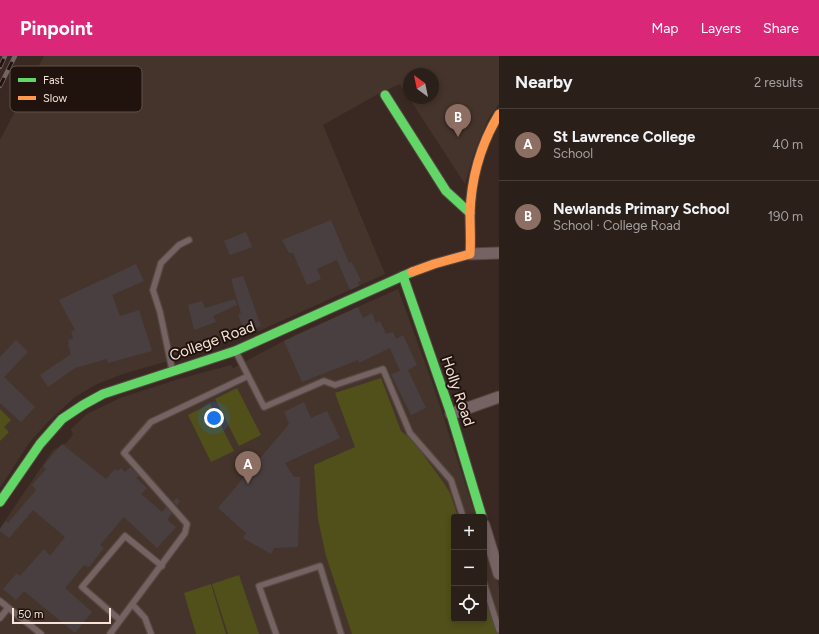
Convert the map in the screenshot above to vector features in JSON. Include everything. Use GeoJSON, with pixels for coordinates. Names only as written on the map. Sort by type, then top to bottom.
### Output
{"type":"FeatureCollection","features":[{"type":"Feature","properties":{"kind":"street"},"geometry":{"type":"LineString","coordinates":[[385,95],[446,191],[470,213]]}},
{"type":"Feature","properties":{"kind":"street"},"geometry":{"type":"LineString","coordinates":[[470,254],[470,213],[476,176],[486,138],[499,114]]}},
{"type":"Feature","properties":{"kind":"street","name":"College Road"},"geometry":{"type":"LineString","coordinates":[[0,502],[40,444],[62,419],[82,405],[103,394],[235,351],[403,276],[434,264],[470,254],[499,253]]}},
{"type":"Feature","properties":{"kind":"street","name":"Holly Road"},"geometry":{"type":"LineString","coordinates":[[403,276],[451,414],[481,514]]}},
{"type":"Feature","properties":{"kind":"street"},"geometry":{"type":"LineString","coordinates":[[451,414],[499,397]]}},
{"type":"Feature","properties":{"kind":"street"},"geometry":{"type":"LineString","coordinates":[[487,535],[499,574]]}},
{"type":"Feature","properties":{"kind":"lane"},"geometry":{"type":"LineString","coordinates":[[173,372],[160,312],[153,290],[161,263],[179,245],[189,240]]}},
{"type":"Feature","properties":{"kind":"lane"},"geometry":{"type":"LineString","coordinates":[[235,351],[264,407],[324,381],[335,385],[383,369],[410,433],[451,480],[462,514]]}},
{"type":"Feature","properties":{"kind":"lane"},"geometry":{"type":"LineString","coordinates":[[110,634],[162,566],[185,533],[187,524],[124,453],[151,422],[248,376]]}},
{"type":"Feature","properties":{"kind":"lane"},"geometry":{"type":"LineString","coordinates":[[120,620],[82,587],[125,536],[162,566]]}},
{"type":"Feature","properties":{"kind":"lane"},"geometry":{"type":"LineString","coordinates":[[276,634],[259,586],[320,566],[341,634]]}},
{"type":"Feature","properties":{"kind":"lane"},"geometry":{"type":"LineString","coordinates":[[485,586],[499,630]]}},
{"type":"Feature","properties":{"kind":"lane"},"geometry":{"type":"LineString","coordinates":[[0,602],[41,634]]}},
{"type":"Feature","properties":{"kind":"lane"},"geometry":{"type":"LineString","coordinates":[[133,605],[145,618],[151,634]]}},
{"type":"Feature","properties":{"kind":"lane"},"geometry":{"type":"LineString","coordinates":[[0,618],[8,608]]}},
{"type":"Feature","properties":{"kind":"shaded area"},"geometry":{"type":"Polygon","coordinates":[[[44,56],[499,56],[499,104],[488,119],[474,154],[465,184],[413,104],[439,104],[439,68],[403,68],[403,89],[400,84],[378,94],[323,125],[385,274],[259,331],[186,355],[180,353],[172,356],[168,361],[123,374],[97,384],[75,397],[48,422],[29,443],[0,488],[0,140],[15,112],[142,112],[142,66],[39,66],[44,56]]]}},
{"type":"Feature","properties":{"kind":"shaded area"},"geometry":{"type":"Polygon","coordinates":[[[398,289],[432,382],[475,514],[451,514],[451,622],[487,622],[487,550],[499,587],[499,634],[0,634],[0,528],[53,450],[66,443],[73,435],[71,429],[87,414],[120,398],[179,379],[231,365],[233,368],[295,335],[398,289]]]}},
{"type":"Feature","properties":{"kind":"shaded area"},"geometry":{"type":"Polygon","coordinates":[[[381,378],[401,431],[415,443],[443,482],[450,493],[457,514],[451,514],[451,622],[487,622],[487,604],[497,634],[352,634],[326,556],[318,519],[314,465],[355,447],[335,393],[381,378]]]}},
{"type":"Feature","properties":{"kind":"shaded area"},"geometry":{"type":"Polygon","coordinates":[[[237,388],[261,435],[239,446],[215,399],[237,388]]]}},
{"type":"Feature","properties":{"kind":"shaded area"},"geometry":{"type":"Polygon","coordinates":[[[210,404],[234,451],[211,462],[188,415],[210,404]]]}},
{"type":"Feature","properties":{"kind":"shaded area"},"geometry":{"type":"Polygon","coordinates":[[[0,409],[11,420],[4,427],[9,432],[0,441],[0,409]]]}},
{"type":"Feature","properties":{"kind":"shaded area"},"geometry":{"type":"Polygon","coordinates":[[[239,575],[259,634],[228,634],[212,584],[239,575]]]}},
{"type":"Feature","properties":{"kind":"shaded area"},"geometry":{"type":"Polygon","coordinates":[[[211,584],[226,634],[196,634],[184,593],[211,584]]]}},
{"type":"Feature","properties":{"kind":"building"},"geometry":{"type":"Polygon","coordinates":[[[331,220],[349,263],[352,262],[361,281],[358,282],[359,286],[350,290],[337,260],[317,269],[321,279],[307,285],[293,253],[289,253],[282,240],[331,220]]]}},
{"type":"Feature","properties":{"kind":"building"},"geometry":{"type":"Polygon","coordinates":[[[246,232],[252,247],[230,255],[224,241],[246,232]]]}},
{"type":"Feature","properties":{"kind":"building"},"geometry":{"type":"Polygon","coordinates":[[[136,264],[144,281],[112,295],[120,316],[139,310],[152,351],[108,363],[107,359],[75,368],[48,387],[40,375],[71,354],[68,340],[73,338],[71,332],[75,330],[59,300],[136,264]]]}},
{"type":"Feature","properties":{"kind":"building"},"geometry":{"type":"Polygon","coordinates":[[[243,276],[261,326],[245,333],[238,315],[241,313],[231,279],[243,276]]]}},
{"type":"Feature","properties":{"kind":"building"},"geometry":{"type":"Polygon","coordinates":[[[235,299],[237,305],[213,316],[216,322],[194,330],[188,305],[202,301],[205,308],[235,299]]]}},
{"type":"Feature","properties":{"kind":"building"},"geometry":{"type":"Polygon","coordinates":[[[358,307],[363,318],[372,313],[376,323],[380,321],[386,334],[393,332],[396,339],[403,335],[417,365],[408,370],[426,408],[411,415],[391,374],[400,371],[390,348],[359,363],[358,360],[302,382],[284,341],[358,307]]]}},
{"type":"Feature","properties":{"kind":"building"},"geometry":{"type":"Polygon","coordinates":[[[16,340],[28,352],[4,377],[35,407],[21,422],[0,403],[0,357],[16,340]]]}},
{"type":"Feature","properties":{"kind":"building"},"geometry":{"type":"Polygon","coordinates":[[[304,402],[311,418],[327,411],[340,438],[285,463],[294,477],[300,477],[298,547],[274,548],[271,554],[243,538],[246,533],[218,508],[289,424],[284,412],[304,402]]]}},
{"type":"Feature","properties":{"kind":"building"},"geometry":{"type":"Polygon","coordinates":[[[62,444],[106,479],[115,469],[118,471],[121,468],[125,472],[130,467],[139,476],[136,478],[147,488],[141,494],[162,512],[166,507],[172,513],[167,520],[176,527],[157,548],[124,517],[100,545],[104,548],[89,567],[84,565],[65,588],[92,612],[75,633],[24,591],[16,600],[3,589],[17,573],[20,576],[44,549],[50,556],[65,537],[33,510],[9,538],[0,531],[6,521],[8,523],[36,490],[32,485],[46,469],[43,466],[62,444]]]}},
{"type":"Feature","properties":{"kind":"building"},"geometry":{"type":"Polygon","coordinates":[[[177,498],[180,501],[177,506],[173,501],[177,498]]]}},
{"type":"Feature","properties":{"kind":"railway"},"geometry":{"type":"LineString","coordinates":[[0,67],[5,56]]}},
{"type":"Feature","properties":{"kind":"railway"},"geometry":{"type":"LineString","coordinates":[[0,86],[15,56]]}},
{"type":"Feature","properties":{"kind":"traffic: fast"},"geometry":{"type":"LineString","coordinates":[[385,95],[446,191],[470,213]]}},
{"type":"Feature","properties":{"kind":"traffic: fast"},"geometry":{"type":"LineString","coordinates":[[0,502],[40,444],[62,419],[83,405],[103,394],[235,351],[412,272]]}},
{"type":"Feature","properties":{"kind":"traffic: fast"},"geometry":{"type":"LineString","coordinates":[[403,276],[451,414],[481,514]]}},
{"type":"Feature","properties":{"kind":"traffic: slow"},"geometry":{"type":"LineString","coordinates":[[412,272],[470,254],[470,214],[472,188],[482,150],[499,114]]}},
{"type":"Feature","properties":{"kind":"place","name":"Newlands Primary School"},"geometry":{"type":"Point","coordinates":[458,137]}},
{"type":"Feature","properties":{"kind":"place","name":"St Lawrence College"},"geometry":{"type":"Point","coordinates":[248,484]}}]}
